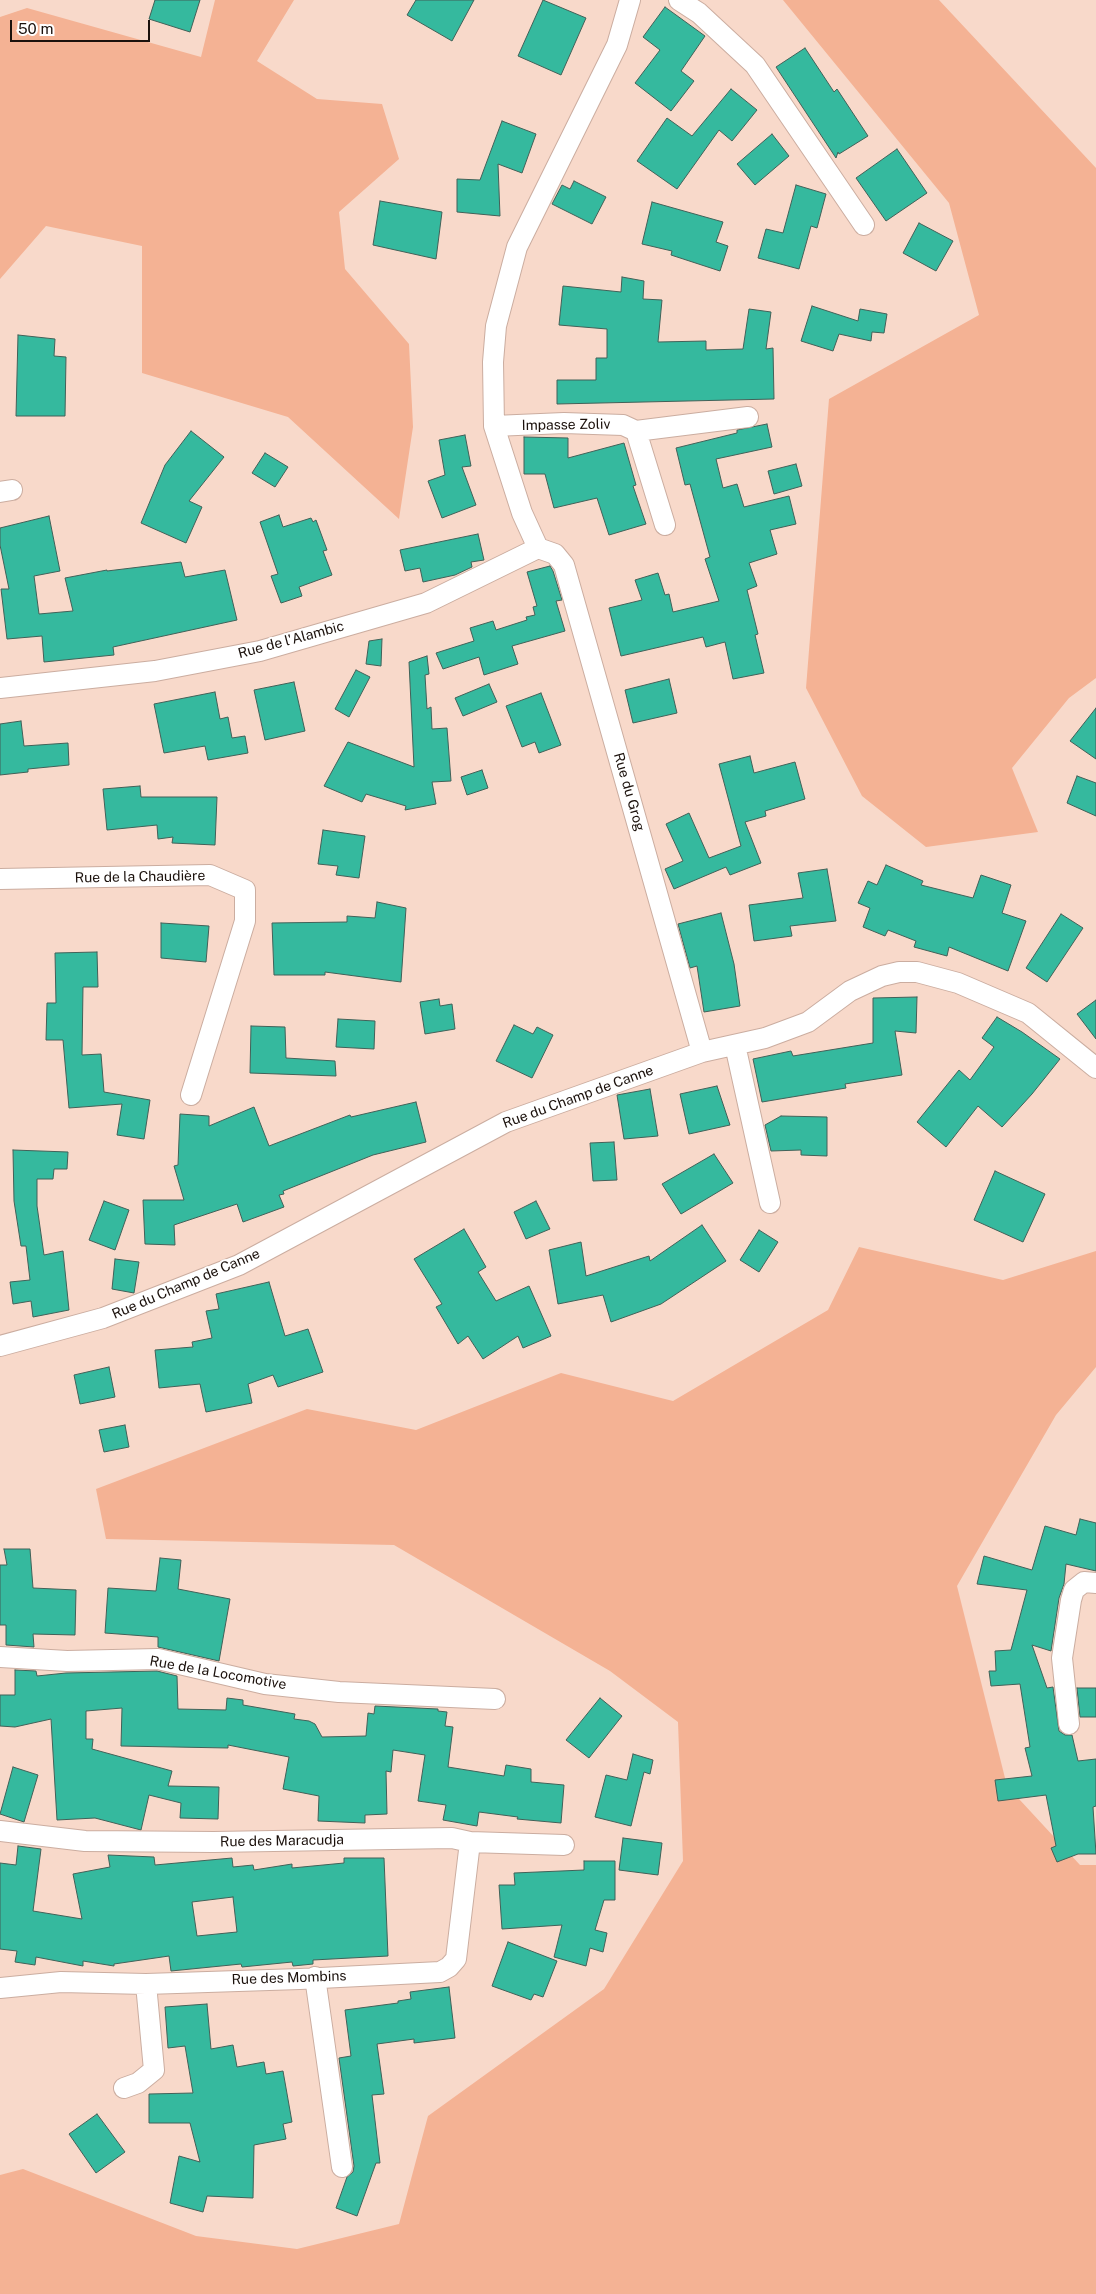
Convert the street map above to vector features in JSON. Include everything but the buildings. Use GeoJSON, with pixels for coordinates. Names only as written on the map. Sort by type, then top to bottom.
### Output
{"type":"FeatureCollection","features":[{"type":"Feature","properties":{"kind":"street"},"geometry":{"type":"LineString","coordinates":[[538,548],[522,513],[494,426],[493,362],[496,326],[517,246],[617,45],[630,0]]}},
{"type":"Feature","properties":{"kind":"street"},"geometry":{"type":"LineString","coordinates":[[679,0],[699,13],[755,65],[864,225]]}},
{"type":"Feature","properties":{"kind":"street","name":"Impasse Zoliv"},"geometry":{"type":"LineString","coordinates":[[494,426],[564,423],[623,424],[636,432],[748,417]]}},
{"type":"Feature","properties":{"kind":"street"},"geometry":{"type":"LineString","coordinates":[[636,432],[665,525]]}},
{"type":"Feature","properties":{"kind":"street","name":"Rue de l'Alambic"},"geometry":{"type":"LineString","coordinates":[[0,688],[155,670],[260,651],[426,602],[538,548]]}},
{"type":"Feature","properties":{"kind":"street","name":"Rue du Grog"},"geometry":{"type":"LineString","coordinates":[[538,548],[555,554],[564,564],[702,1052]]}},
{"type":"Feature","properties":{"kind":"street","name":"Rue de la Chaudière"},"geometry":{"type":"LineString","coordinates":[[0,879],[210,875],[245,890],[245,921],[191,1095]]}},
{"type":"Feature","properties":{"kind":"street","name":"Rue du Champ de Canne"},"geometry":{"type":"LineString","coordinates":[[0,1346],[103,1318],[239,1266],[506,1122],[702,1052],[765,1038],[808,1022],[850,991],[882,976],[898,972],[916,972],[958,983],[1028,1013],[1096,1068]]}},
{"type":"Feature","properties":{"kind":"street"},"geometry":{"type":"LineString","coordinates":[[735,1045],[770,1202]]}},
{"type":"Feature","properties":{"kind":"street"},"geometry":{"type":"LineString","coordinates":[[1068,1724],[1062,1658],[1071,1600],[1074,1590],[1084,1582],[1096,1584]]}},
{"type":"Feature","properties":{"kind":"street","name":"Rue de la Locomotive"},"geometry":{"type":"LineString","coordinates":[[0,1657],[67,1661],[158,1659],[265,1684],[339,1692],[495,1699]]}},
{"type":"Feature","properties":{"kind":"street","name":"Rue des Maracudja"},"geometry":{"type":"LineString","coordinates":[[0,1831],[85,1841],[214,1842],[452,1838],[470,1842],[564,1845]]}},
{"type":"Feature","properties":{"kind":"street","name":"Rue des Mombins"},"geometry":{"type":"LineString","coordinates":[[0,1988],[61,1982],[146,1984],[440,1972],[449,1967],[456,1959],[470,1842]]}},
{"type":"Feature","properties":{"kind":"street"},"geometry":{"type":"LineString","coordinates":[[315,1978],[342,2167]]}},
{"type":"Feature","properties":{"kind":"street"},"geometry":{"type":"LineString","coordinates":[[124,2088],[138,2083],[154,2070],[146,1984]]}},
{"type":"Feature","properties":{"kind":"shaded area"},"geometry":{"type":"Polygon","coordinates":[[[215,0],[294,0],[257,61],[317,99],[382,104],[399,159],[339,212],[345,269],[409,344],[413,427],[399,519],[288,417],[142,373],[142,246],[46,226],[0,279],[0,17],[27,8],[201,57],[215,0]]]}},
{"type":"Feature","properties":{"kind":"shaded area"},"geometry":{"type":"Polygon","coordinates":[[[783,0],[939,0],[1096,168],[1096,678],[1069,698],[1012,768],[1038,832],[926,847],[862,796],[806,688],[829,399],[979,315],[949,203],[783,0]]]}},
{"type":"Feature","properties":{"kind":"shaded area"},"geometry":{"type":"Polygon","coordinates":[[[859,1247],[1003,1280],[1096,1251],[1096,1367],[1056,1415],[957,1586],[1007,1786],[1080,1865],[1096,1865],[1096,2294],[0,2294],[0,2175],[23,2169],[196,2236],[297,2249],[399,2224],[428,2116],[604,1989],[683,1861],[678,1722],[610,1671],[394,1545],[106,1539],[96,1489],[307,1409],[416,1430],[561,1373],[673,1401],[828,1310],[859,1247]]]}}]}
